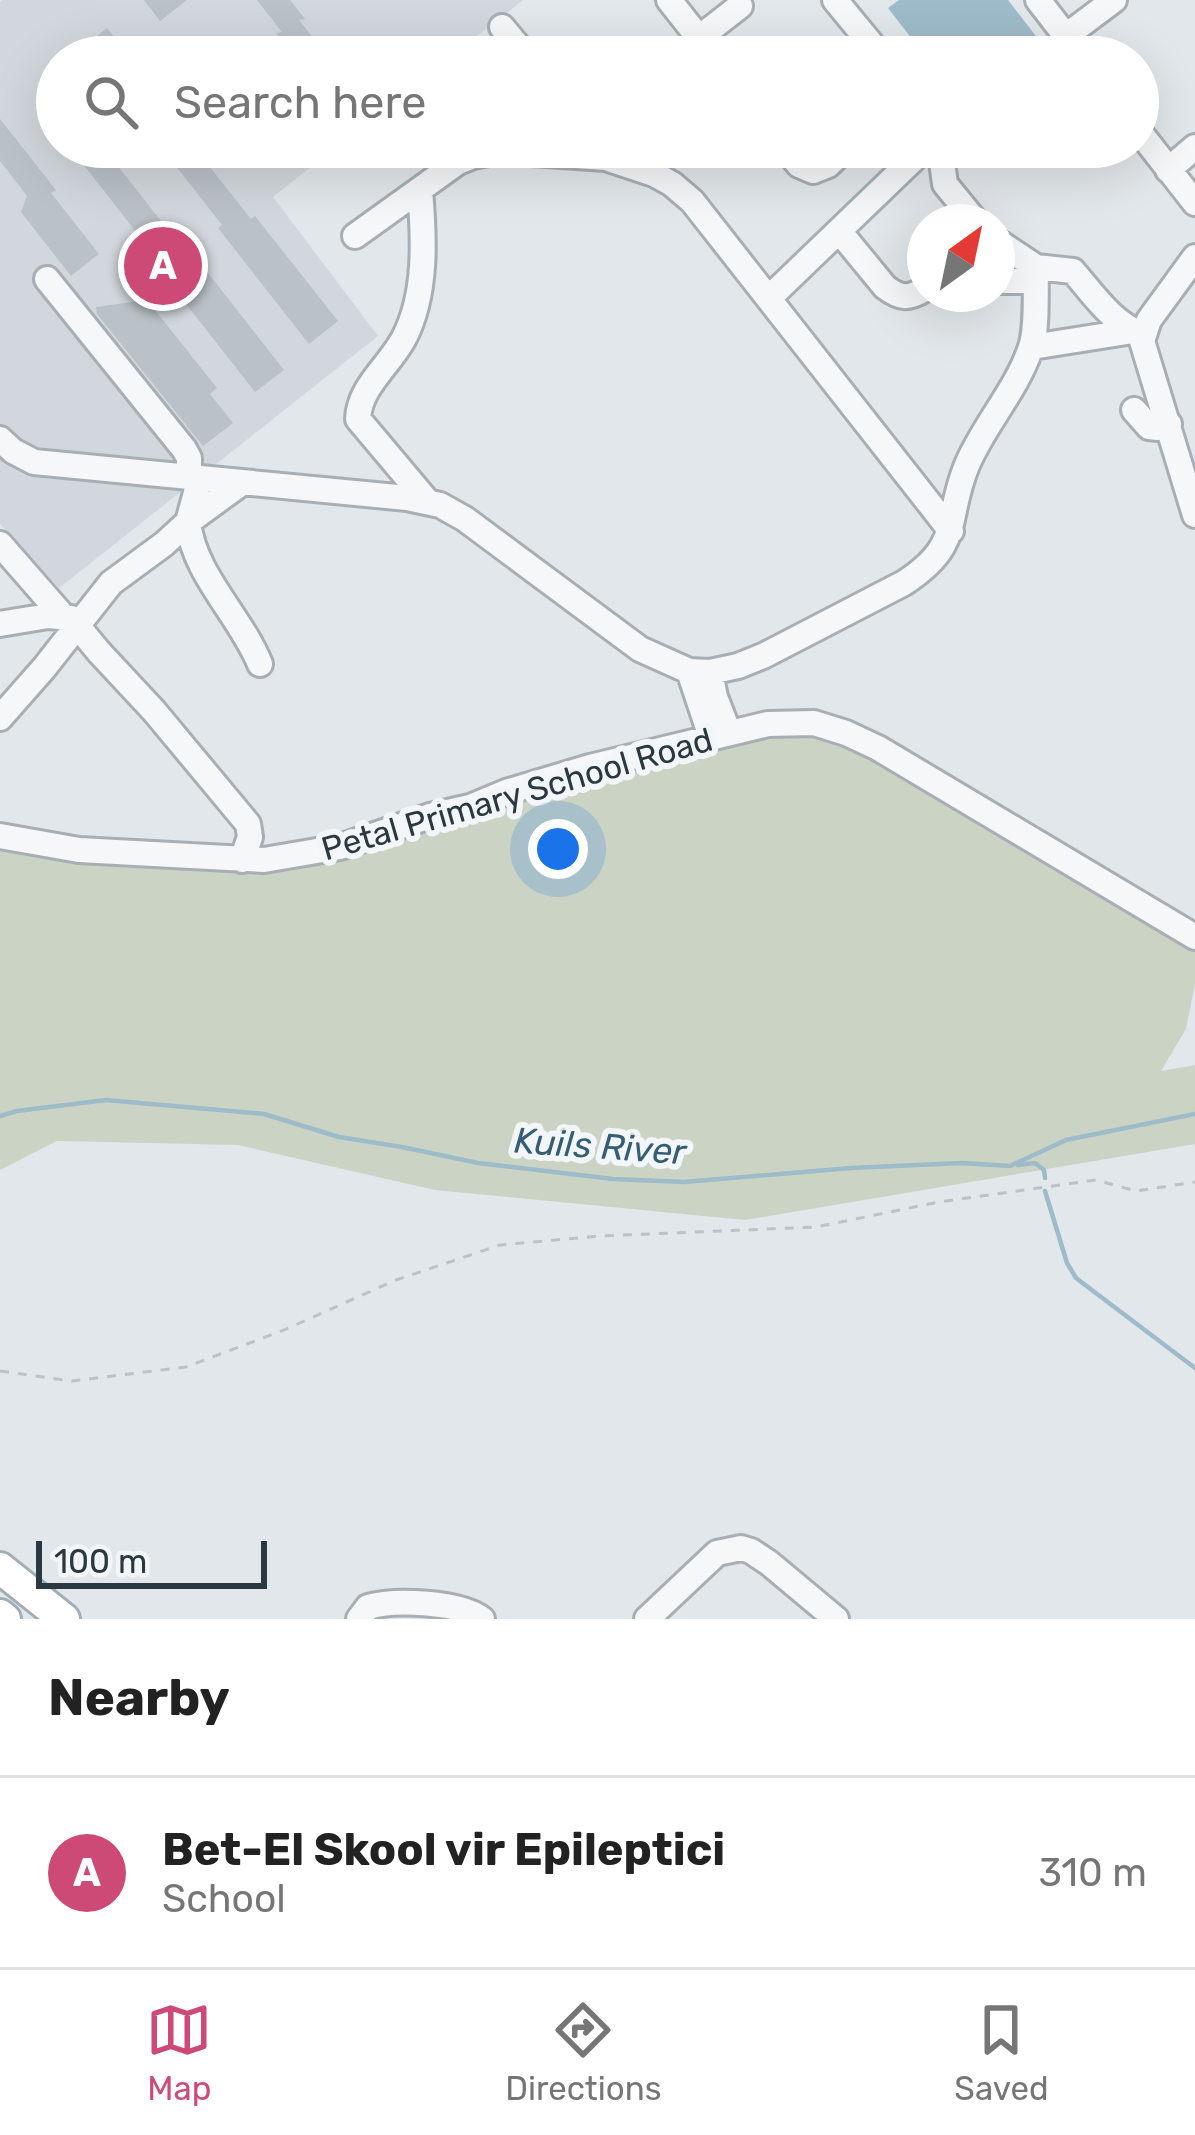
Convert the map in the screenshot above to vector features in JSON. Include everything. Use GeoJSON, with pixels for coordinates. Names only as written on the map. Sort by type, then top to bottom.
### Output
{"type":"FeatureCollection","features":[{"type":"Feature","properties":{"kind":"main road"},"geometry":{"type":"LineString","coordinates":[[0,1568],[64,1619]]}},
{"type":"Feature","properties":{"kind":"street"},"geometry":{"type":"LineString","coordinates":[[669,0],[697,36]]}},
{"type":"Feature","properties":{"kind":"street"},"geometry":{"type":"LineString","coordinates":[[1039,0],[1066,36],[1114,0]]}},
{"type":"Feature","properties":{"kind":"street"},"geometry":{"type":"LineString","coordinates":[[842,2],[867,36]]}},
{"type":"Feature","properties":{"kind":"street"},"geometry":{"type":"LineString","coordinates":[[716,36],[740,6]]}},
{"type":"Feature","properties":{"kind":"street"},"geometry":{"type":"LineString","coordinates":[[502,27],[510,36]]}},
{"type":"Feature","properties":{"kind":"street"},"geometry":{"type":"LineString","coordinates":[[1168,170],[1195,147]]}},
{"type":"Feature","properties":{"kind":"street"},"geometry":{"type":"LineString","coordinates":[[1159,158],[1195,203]]}},
{"type":"Feature","properties":{"kind":"street"},"geometry":{"type":"LineString","coordinates":[[355,236],[450,168]]}},
{"type":"Feature","properties":{"kind":"street"},"geometry":{"type":"LineString","coordinates":[[639,168],[672,184],[692,201],[951,531]]}},
{"type":"Feature","properties":{"kind":"street"},"geometry":{"type":"LineString","coordinates":[[770,297],[904,168]]}},
{"type":"Feature","properties":{"kind":"street"},"geometry":{"type":"LineString","coordinates":[[943,168],[945,184],[961,204]]}},
{"type":"Feature","properties":{"kind":"street"},"geometry":{"type":"LineString","coordinates":[[420,190],[423,248],[410,321],[406,335],[361,400],[358,418],[427,501]]}},
{"type":"Feature","properties":{"kind":"street"},"geometry":{"type":"LineString","coordinates":[[839,231],[885,287],[907,297]]}},
{"type":"Feature","properties":{"kind":"street"},"geometry":{"type":"LineString","coordinates":[[1015,256],[1036,274]]}},
{"type":"Feature","properties":{"kind":"street"},"geometry":{"type":"LineString","coordinates":[[1032,346],[1137,333],[1195,257]]}},
{"type":"Feature","properties":{"kind":"street"},"geometry":{"type":"LineString","coordinates":[[1015,278],[1073,271],[1108,311],[1137,333],[1195,515]]}},
{"type":"Feature","properties":{"kind":"street"},"geometry":{"type":"LineString","coordinates":[[0,439],[34,462],[427,501],[465,519],[640,649],[700,671],[738,666],[926,568],[951,531],[966,467],[1032,346],[1036,274]]}},
{"type":"Feature","properties":{"kind":"street"},"geometry":{"type":"LineString","coordinates":[[47,279],[189,458],[194,477],[190,540],[260,664]]}},
{"type":"Feature","properties":{"kind":"street"},"geometry":{"type":"LineString","coordinates":[[1134,410],[1149,427],[1169,424]]}},
{"type":"Feature","properties":{"kind":"street"},"geometry":{"type":"LineString","coordinates":[[0,718],[49,663],[69,620],[243,482]]}},
{"type":"Feature","properties":{"kind":"street"},"geometry":{"type":"LineString","coordinates":[[0,544],[154,711],[248,824],[250,837],[242,860]]}},
{"type":"Feature","properties":{"kind":"street"},"geometry":{"type":"LineString","coordinates":[[0,624],[69,620]]}},
{"type":"Feature","properties":{"kind":"street"},"geometry":{"type":"LineString","coordinates":[[700,671],[720,735]]}},
{"type":"Feature","properties":{"kind":"street","name":"Petal Primary School Road"},"geometry":{"type":"LineString","coordinates":[[0,836],[79,850],[264,860],[340,847],[632,755],[768,724],[799,722],[831,727],[878,748],[1195,937]]}},
{"type":"Feature","properties":{"kind":"street"},"geometry":{"type":"LineString","coordinates":[[647,1619],[717,1553],[741,1548],[769,1563],[836,1619]]}},
{"type":"Feature","properties":{"kind":"street"},"geometry":{"type":"LineString","coordinates":[[668,1601],[688,1619]]}},
{"type":"Feature","properties":{"kind":"street"},"geometry":{"type":"LineString","coordinates":[[359,1619],[368,1607],[382,1604],[452,1606],[482,1619]]}},
{"type":"Feature","properties":{"kind":"path"},"geometry":{"type":"LineString","coordinates":[[0,1371],[72,1381],[186,1367],[395,1280],[500,1245],[816,1227],[939,1202],[1096,1180],[1136,1190],[1195,1182]]}},
{"type":"Feature","properties":{"kind":"shaded area"},"geometry":{"type":"Polygon","coordinates":[[[523,0],[477,36],[36,36],[36,168],[310,168],[273,197],[378,336],[59,588],[0,524],[0,2],[523,0]]]}},
{"type":"Feature","properties":{"kind":"green space"},"geometry":{"type":"Polygon","coordinates":[[[802,729],[865,750],[1195,949],[1195,984],[1186,1029],[1161,1071],[1195,1065],[1195,1144],[745,1220],[435,1190],[238,1145],[57,1141],[0,1170],[0,843],[240,863],[453,819],[658,760],[802,729]]]}},
{"type":"Feature","properties":{"kind":"water"},"geometry":{"type":"Polygon","coordinates":[[[899,0],[1008,0],[1036,36],[910,36],[888,8],[899,0]]]}},
{"type":"Feature","properties":{"kind":"building"},"geometry":{"type":"Polygon","coordinates":[[[144,0],[187,0],[160,21],[144,0]]]}},
{"type":"Feature","properties":{"kind":"building"},"geometry":{"type":"Polygon","coordinates":[[[257,0],[290,0],[312,36],[276,33],[282,32],[257,0]]]}},
{"type":"Feature","properties":{"kind":"building"},"geometry":{"type":"Polygon","coordinates":[[[0,119],[99,254],[71,276],[21,212],[27,196],[0,161],[0,119]]]}},
{"type":"Feature","properties":{"kind":"building"},"geometry":{"type":"Polygon","coordinates":[[[86,168],[119,168],[284,370],[255,392],[161,272],[165,269],[86,168]]]}},
{"type":"Feature","properties":{"kind":"building"},"geometry":{"type":"Polygon","coordinates":[[[177,168],[211,168],[338,321],[309,344],[218,228],[222,225],[177,168]]]}},
{"type":"Feature","properties":{"kind":"building"},"geometry":{"type":"Polygon","coordinates":[[[147,300],[217,388],[210,394],[233,423],[203,446],[97,314],[96,307],[147,300]]]}},
{"type":"Feature","properties":{"kind":"waterway","name":"Kuils River"},"geometry":{"type":"LineString","coordinates":[[0,1116],[106,1100],[264,1114],[339,1137],[478,1163],[684,1182],[851,1168],[962,1163],[1010,1166],[1066,1140],[1195,1114]]}},
{"type":"Feature","properties":{"kind":"waterway"},"geometry":{"type":"LineString","coordinates":[[1018,1165],[1035,1163],[1044,1170],[1045,1178]]}},
{"type":"Feature","properties":{"kind":"waterway"},"geometry":{"type":"LineString","coordinates":[[1045,1191],[1076,1278],[1195,1368]]}},
{"type":"Feature","properties":{"kind":"place","name":"Bet-El Skool vir Epileptici"},"geometry":{"type":"Point","coordinates":[163,266]}}]}
